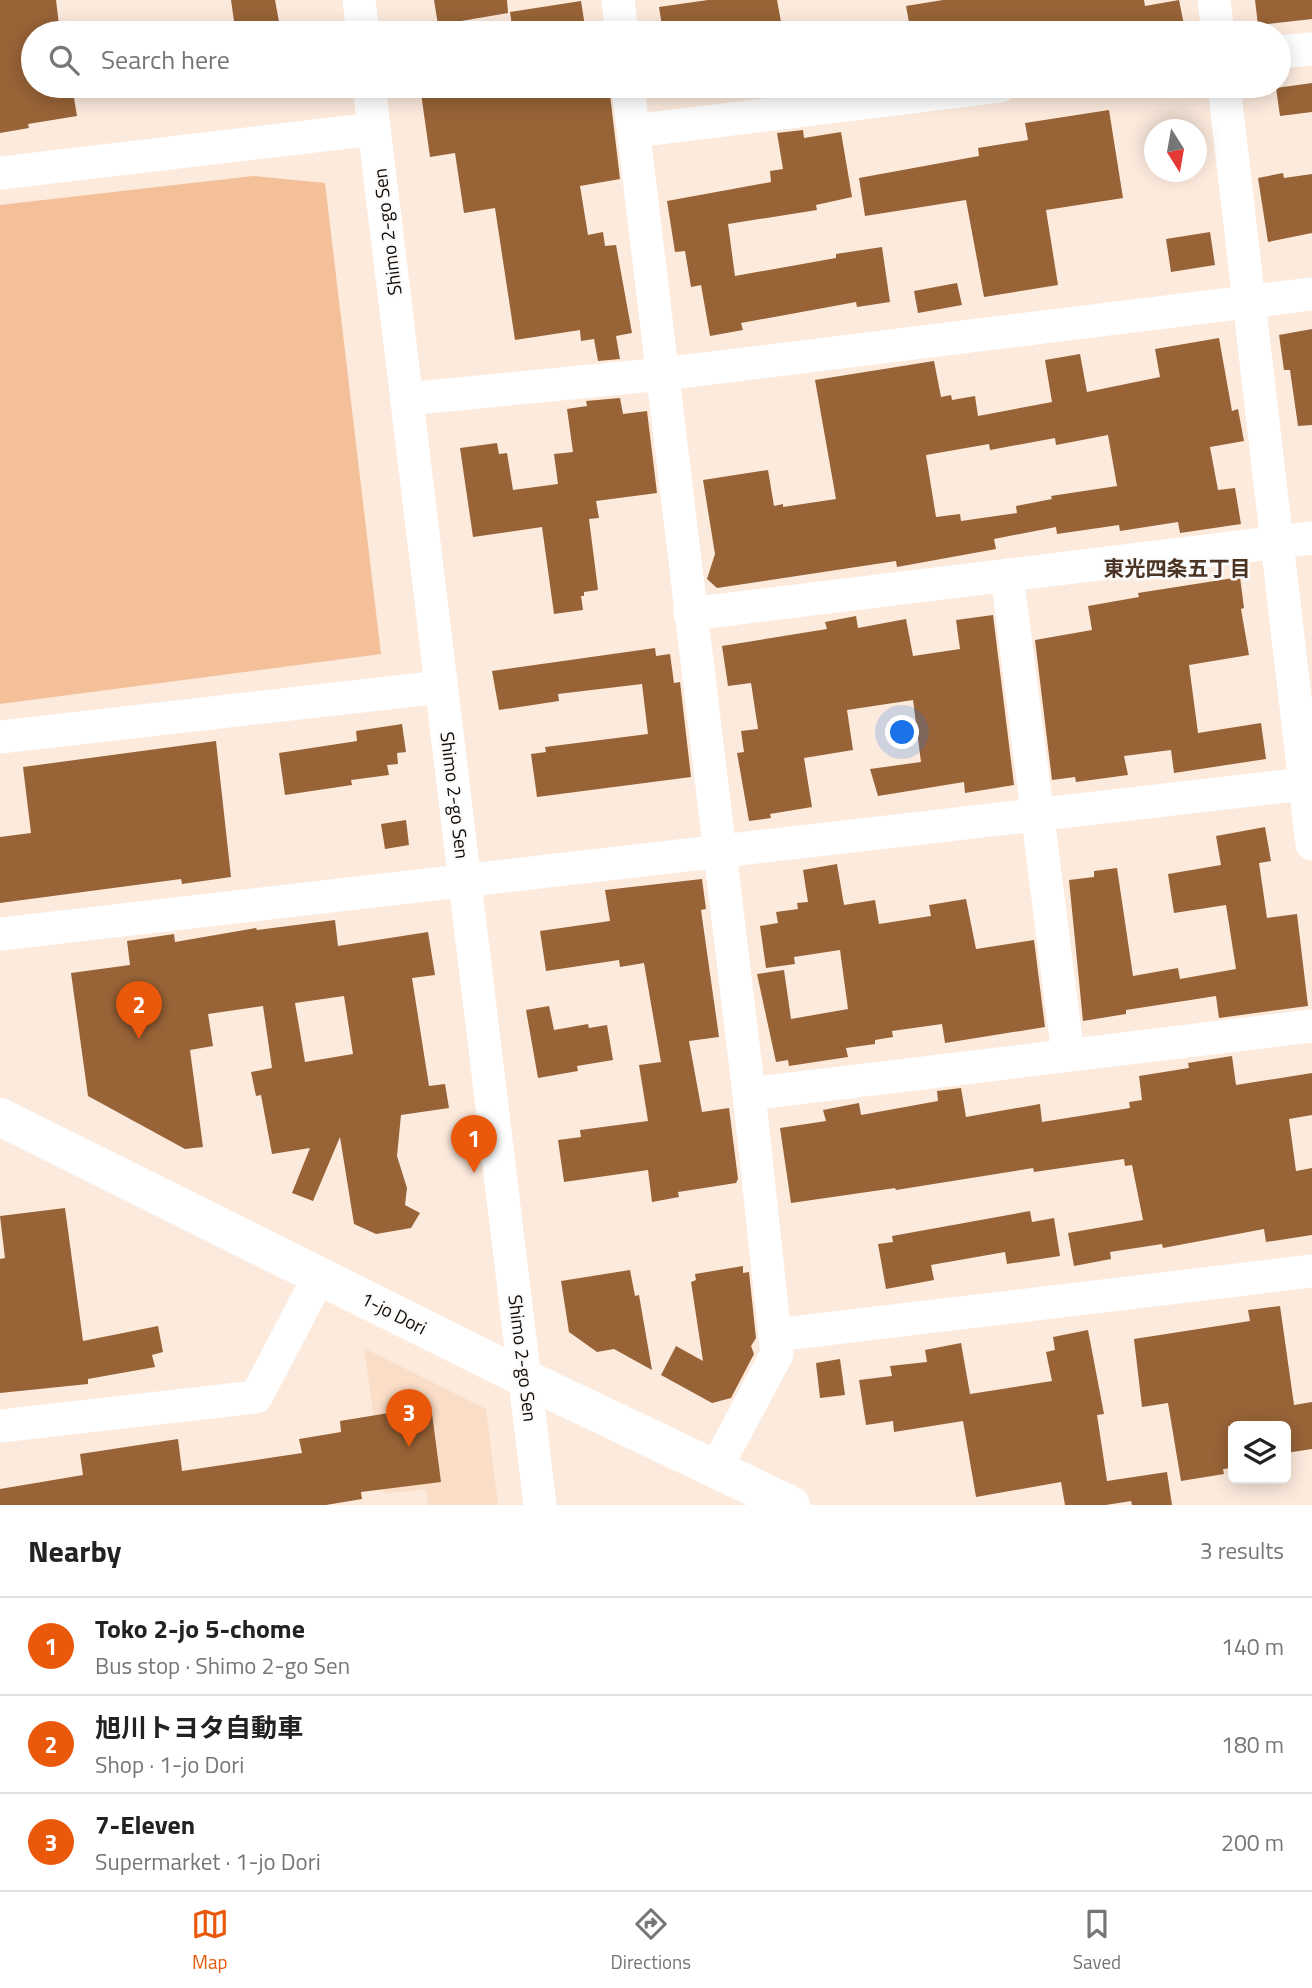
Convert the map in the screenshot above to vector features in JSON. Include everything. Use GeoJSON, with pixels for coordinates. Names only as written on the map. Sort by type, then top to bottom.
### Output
{"type":"FeatureCollection","features":[{"type":"Feature","properties":{"kind":"main road","name":"1-jo Dori"},"geometry":{"type":"LineString","coordinates":[[0,1117],[526,1378],[791,1505]]}},
{"type":"Feature","properties":{"kind":"street"},"geometry":{"type":"LineString","coordinates":[[359,0],[362,21]]}},
{"type":"Feature","properties":{"kind":"street"},"geometry":{"type":"LineString","coordinates":[[618,0],[621,21]]}},
{"type":"Feature","properties":{"kind":"street"},"geometry":{"type":"LineString","coordinates":[[1214,0],[1217,21]]}},
{"type":"Feature","properties":{"kind":"street"},"geometry":{"type":"LineString","coordinates":[[1291,51],[1312,49]]}},
{"type":"Feature","properties":{"kind":"street","name":"Shimo 2-go Sen"},"geometry":{"type":"LineString","coordinates":[[370,98],[540,1505]]}},
{"type":"Feature","properties":{"kind":"street"},"geometry":{"type":"LineString","coordinates":[[630,98],[749,1094],[777,1353],[716,1468]]}},
{"type":"Feature","properties":{"kind":"street"},"geometry":{"type":"LineString","coordinates":[[634,131],[902,98]]}},
{"type":"Feature","properties":{"kind":"street"},"geometry":{"type":"LineString","coordinates":[[1225,98],[1276,542],[1309,783],[1312,844]]}},
{"type":"Feature","properties":{"kind":"street"},"geometry":{"type":"LineString","coordinates":[[0,173],[374,129]]}},
{"type":"Feature","properties":{"kind":"street"},"geometry":{"type":"LineString","coordinates":[[407,399],[663,374],[1312,294]]}},
{"type":"Feature","properties":{"kind":"street"},"geometry":{"type":"LineString","coordinates":[[690,614],[1312,538]]}},
{"type":"Feature","properties":{"kind":"street"},"geometry":{"type":"LineString","coordinates":[[1007,575],[1069,1055]]}},
{"type":"Feature","properties":{"kind":"street"},"geometry":{"type":"LineString","coordinates":[[0,737],[441,687]]}},
{"type":"Feature","properties":{"kind":"street"},"geometry":{"type":"LineString","coordinates":[[0,934],[1309,783]]}},
{"type":"Feature","properties":{"kind":"street"},"geometry":{"type":"LineString","coordinates":[[749,1094],[1312,1026]]}},
{"type":"Feature","properties":{"kind":"street"},"geometry":{"type":"LineString","coordinates":[[775,1335],[1312,1271]]}},
{"type":"Feature","properties":{"kind":"street"},"geometry":{"type":"LineString","coordinates":[[0,1426],[256,1397],[320,1275]]}},
{"type":"Feature","properties":{"kind":"shaded area"},"geometry":{"type":"Polygon","coordinates":[[[253,176],[325,183],[381,654],[0,704],[0,205],[253,176]]]}},
{"type":"Feature","properties":{"kind":"shaded area"},"geometry":{"type":"Polygon","coordinates":[[[364,1348],[486,1409],[498,1505],[428,1505],[426,1489],[384,1494],[364,1348]]]}},
{"type":"Feature","properties":{"kind":"building"},"geometry":{"type":"Polygon","coordinates":[[[0,0],[56,0],[59,21],[21,21],[21,98],[74,98],[77,116],[28,124],[29,128],[0,133],[0,0]]]}},
{"type":"Feature","properties":{"kind":"building"},"geometry":{"type":"Polygon","coordinates":[[[231,0],[275,0],[279,21],[234,21],[231,0]]]}},
{"type":"Feature","properties":{"kind":"building"},"geometry":{"type":"Polygon","coordinates":[[[434,0],[507,0],[508,13],[461,21],[437,21],[434,0]]]}},
{"type":"Feature","properties":{"kind":"building"},"geometry":{"type":"Polygon","coordinates":[[[708,0],[777,0],[781,21],[661,21],[659,7],[708,0]]]}},
{"type":"Feature","properties":{"kind":"building"},"geometry":{"type":"Polygon","coordinates":[[[943,0],[1144,0],[1145,6],[1179,0],[1183,21],[909,21],[906,6],[943,0]]]}},
{"type":"Feature","properties":{"kind":"building"},"geometry":{"type":"Polygon","coordinates":[[[1255,0],[1312,0],[1312,19],[1258,21],[1255,0]]]}},
{"type":"Feature","properties":{"kind":"building"},"geometry":{"type":"Polygon","coordinates":[[[581,1],[584,21],[511,21],[510,12],[581,1]]]}},
{"type":"Feature","properties":{"kind":"building"},"geometry":{"type":"Polygon","coordinates":[[[1312,83],[1312,112],[1280,116],[1277,98],[1291,98],[1291,86],[1312,83]]]}},
{"type":"Feature","properties":{"kind":"building"},"geometry":{"type":"Polygon","coordinates":[[[422,98],[610,98],[620,179],[580,186],[588,235],[603,232],[605,246],[616,245],[632,333],[616,336],[620,359],[598,361],[594,339],[581,341],[580,330],[515,340],[495,208],[464,213],[455,153],[430,157],[422,98]]]}},
{"type":"Feature","properties":{"kind":"building"},"geometry":{"type":"Polygon","coordinates":[[[1109,110],[1123,198],[1046,210],[1058,285],[984,297],[966,200],[865,216],[859,178],[979,156],[978,148],[1028,140],[1025,123],[1109,110]]]}},
{"type":"Feature","properties":{"kind":"building"},"geometry":{"type":"Polygon","coordinates":[[[803,130],[804,138],[841,132],[852,197],[816,205],[817,210],[728,224],[735,276],[882,247],[890,302],[857,307],[856,302],[741,323],[743,330],[710,336],[701,285],[691,287],[685,251],[675,252],[667,201],[771,182],[770,171],[783,169],[777,133],[803,130]]]}},
{"type":"Feature","properties":{"kind":"building"},"geometry":{"type":"Polygon","coordinates":[[[1283,173],[1284,178],[1312,174],[1312,233],[1268,242],[1258,178],[1283,173]]]}},
{"type":"Feature","properties":{"kind":"building"},"geometry":{"type":"Polygon","coordinates":[[[1210,232],[1215,265],[1171,272],[1166,239],[1210,232]]]}},
{"type":"Feature","properties":{"kind":"building"},"geometry":{"type":"Polygon","coordinates":[[[957,283],[962,305],[918,313],[914,291],[957,283]]]}},
{"type":"Feature","properties":{"kind":"building"},"geometry":{"type":"Polygon","coordinates":[[[1312,329],[1312,425],[1298,426],[1290,370],[1284,370],[1279,335],[1312,329]]]}},
{"type":"Feature","properties":{"kind":"building"},"geometry":{"type":"Polygon","coordinates":[[[1219,338],[1232,411],[1238,409],[1244,441],[1210,447],[1218,490],[1235,488],[1241,524],[1180,533],[1178,522],[1120,531],[1119,525],[1057,534],[1056,527],[994,539],[996,549],[897,567],[896,561],[717,588],[707,579],[715,554],[703,480],[768,470],[774,506],[836,499],[815,380],[934,361],[941,397],[951,395],[952,400],[975,396],[978,416],[1052,402],[1045,360],[1080,354],[1087,392],[1160,377],[1155,349],[1219,338]],[[1108,435],[1056,445],[1055,438],[990,450],[989,444],[926,455],[936,517],[960,514],[961,521],[1017,513],[1016,506],[1052,499],[1051,496],[1117,486],[1108,435]]]}},
{"type":"Feature","properties":{"kind":"building"},"geometry":{"type":"Polygon","coordinates":[[[620,398],[623,414],[647,411],[657,493],[596,501],[599,518],[589,519],[598,590],[584,592],[584,596],[581,596],[583,610],[554,614],[542,527],[473,537],[460,448],[497,443],[499,454],[507,453],[513,490],[558,484],[554,454],[573,452],[567,409],[587,406],[586,401],[620,398]]]}},
{"type":"Feature","properties":{"kind":"building"},"geometry":{"type":"Polygon","coordinates":[[[1240,577],[1244,608],[1241,609],[1249,655],[1189,665],[1198,733],[1261,723],[1266,759],[1174,773],[1171,750],[1124,756],[1128,775],[1076,782],[1075,777],[1052,780],[1035,640],[1092,630],[1088,606],[1139,597],[1138,593],[1240,577]]]}},
{"type":"Feature","properties":{"kind":"building"},"geometry":{"type":"Polygon","coordinates":[[[993,615],[1014,785],[965,793],[964,782],[878,796],[870,769],[921,762],[913,700],[847,710],[853,750],[804,758],[812,807],[770,814],[771,818],[749,821],[737,753],[744,752],[741,731],[758,729],[751,683],[728,686],[722,646],[827,629],[825,622],[856,616],[858,628],[906,619],[913,656],[960,649],[956,620],[993,615]]]}},
{"type":"Feature","properties":{"kind":"building"},"geometry":{"type":"Polygon","coordinates":[[[655,648],[656,656],[670,654],[674,683],[680,682],[691,777],[537,797],[531,754],[546,752],[545,747],[648,734],[642,684],[558,694],[559,701],[499,710],[492,671],[655,648]]]}},
{"type":"Feature","properties":{"kind":"building"},"geometry":{"type":"Polygon","coordinates":[[[402,724],[406,752],[397,753],[398,764],[387,765],[389,775],[351,780],[352,785],[285,795],[279,753],[357,741],[356,731],[402,724]]]}},
{"type":"Feature","properties":{"kind":"building"},"geometry":{"type":"Polygon","coordinates":[[[216,741],[231,877],[182,884],[181,879],[0,903],[0,837],[31,833],[23,767],[216,741]]]}},
{"type":"Feature","properties":{"kind":"building"},"geometry":{"type":"Polygon","coordinates":[[[406,820],[409,845],[385,849],[381,824],[406,820]]]}},
{"type":"Feature","properties":{"kind":"building"},"geometry":{"type":"Polygon","coordinates":[[[1265,827],[1271,861],[1259,863],[1267,918],[1297,914],[1308,1006],[1219,1018],[1216,996],[1126,1010],[1126,1014],[1083,1021],[1069,880],[1094,877],[1094,871],[1117,868],[1133,976],[1178,968],[1180,979],[1236,969],[1226,905],[1174,913],[1168,874],[1221,865],[1216,836],[1265,827]]]}},
{"type":"Feature","properties":{"kind":"building"},"geometry":{"type":"Polygon","coordinates":[[[837,864],[844,905],[875,900],[879,924],[931,916],[929,905],[966,899],[976,949],[1034,940],[1045,1027],[945,1043],[942,1024],[892,1031],[893,1037],[875,1040],[875,1044],[846,1048],[848,1057],[789,1066],[788,1060],[776,1062],[757,974],[784,970],[791,1019],[848,1009],[840,950],[794,957],[795,964],[766,968],[760,926],[778,923],[776,912],[798,909],[797,903],[808,902],[803,870],[837,864]]]}},
{"type":"Feature","properties":{"kind":"building"},"geometry":{"type":"Polygon","coordinates":[[[702,879],[706,909],[701,910],[719,1037],[689,1041],[702,1112],[729,1108],[738,1179],[736,1183],[678,1192],[679,1197],[652,1202],[648,1170],[564,1182],[558,1140],[581,1137],[580,1130],[648,1121],[639,1065],[661,1062],[644,963],[620,967],[619,960],[546,971],[540,931],[610,921],[605,890],[702,879]]]}},
{"type":"Feature","properties":{"kind":"building"},"geometry":{"type":"Polygon","coordinates":[[[335,920],[338,946],[428,932],[435,975],[412,978],[429,1086],[445,1084],[449,1108],[401,1115],[397,1156],[407,1188],[405,1205],[420,1213],[411,1228],[376,1234],[354,1224],[340,1137],[313,1201],[292,1193],[310,1148],[272,1154],[261,1095],[256,1096],[251,1072],[272,1068],[263,1006],[208,1014],[213,1046],[190,1050],[203,1147],[185,1149],[88,1096],[71,973],[130,965],[127,941],[174,934],[175,942],[256,928],[335,920]],[[344,996],[295,1003],[305,1062],[353,1054],[344,996]]]}},
{"type":"Feature","properties":{"kind":"building"},"geometry":{"type":"Polygon","coordinates":[[[549,1006],[554,1030],[588,1024],[589,1028],[607,1025],[613,1060],[577,1066],[578,1071],[538,1078],[526,1010],[549,1006]]]}},
{"type":"Feature","properties":{"kind":"building"},"geometry":{"type":"Polygon","coordinates":[[[1232,1056],[1236,1085],[1312,1073],[1312,1115],[1289,1119],[1296,1171],[1312,1168],[1312,1235],[1266,1242],[1264,1229],[1163,1248],[1162,1244],[1110,1252],[1111,1259],[1074,1266],[1068,1233],[1143,1220],[1132,1165],[1125,1166],[1124,1159],[1034,1172],[1033,1168],[896,1190],[895,1188],[791,1203],[780,1128],[826,1121],[823,1110],[859,1103],[861,1115],[938,1101],[937,1091],[961,1088],[966,1117],[1040,1104],[1042,1122],[1130,1108],[1129,1102],[1142,1100],[1139,1076],[1189,1068],[1188,1063],[1232,1056]]]}},
{"type":"Feature","properties":{"kind":"building"},"geometry":{"type":"Polygon","coordinates":[[[65,1208],[83,1341],[158,1326],[163,1352],[152,1355],[155,1367],[88,1379],[88,1384],[0,1393],[0,1259],[5,1258],[0,1216],[65,1208]]]}},
{"type":"Feature","properties":{"kind":"building"},"geometry":{"type":"Polygon","coordinates":[[[1030,1211],[1032,1222],[1054,1218],[1060,1256],[1007,1264],[1005,1252],[931,1265],[934,1280],[886,1289],[878,1244],[893,1242],[892,1236],[1030,1211]]]}},
{"type":"Feature","properties":{"kind":"building"},"geometry":{"type":"Polygon","coordinates":[[[743,1266],[743,1273],[749,1272],[756,1338],[751,1346],[754,1354],[731,1398],[712,1403],[661,1375],[676,1346],[703,1361],[691,1282],[696,1280],[695,1274],[743,1266]]]}},
{"type":"Feature","properties":{"kind":"building"},"geometry":{"type":"Polygon","coordinates":[[[630,1270],[635,1296],[639,1295],[652,1370],[614,1349],[597,1352],[569,1332],[561,1281],[630,1270]]]}},
{"type":"Feature","properties":{"kind":"building"},"geometry":{"type":"Polygon","coordinates":[[[1280,1306],[1294,1405],[1312,1402],[1312,1449],[1291,1452],[1291,1421],[1228,1421],[1228,1468],[1223,1469],[1224,1474],[1181,1481],[1168,1403],[1142,1407],[1134,1339],[1250,1321],[1248,1310],[1280,1306]]]}},
{"type":"Feature","properties":{"kind":"building"},"geometry":{"type":"Polygon","coordinates":[[[1088,1330],[1104,1414],[1097,1415],[1107,1481],[1167,1472],[1172,1505],[1132,1505],[1131,1501],[1106,1505],[1065,1505],[1061,1482],[976,1497],[963,1421],[894,1432],[893,1421],[866,1425],[859,1380],[892,1376],[890,1366],[927,1362],[925,1350],[961,1343],[970,1394],[1052,1381],[1046,1352],[1055,1350],[1053,1337],[1088,1330]]]}},
{"type":"Feature","properties":{"kind":"building"},"geometry":{"type":"Polygon","coordinates":[[[840,1359],[845,1395],[820,1398],[816,1363],[840,1359]]]}},
{"type":"Feature","properties":{"kind":"building"},"geometry":{"type":"Polygon","coordinates":[[[431,1406],[441,1482],[361,1492],[362,1499],[326,1505],[0,1505],[0,1489],[83,1475],[80,1454],[178,1439],[182,1471],[302,1453],[299,1439],[341,1432],[340,1421],[431,1406]]]}},
{"type":"Feature","properties":{"kind":"place","name":"旭川トヨタ自動車"},"geometry":{"type":"Point","coordinates":[139,1039]}},
{"type":"Feature","properties":{"kind":"place","name":"Toko 2-jo 5-chome"},"geometry":{"type":"Point","coordinates":[474,1173]}},
{"type":"Feature","properties":{"kind":"place","name":"7-Eleven"},"geometry":{"type":"Point","coordinates":[409,1447]}},
{"type":"Feature","properties":{"kind":"district","name":"東光四条五丁目"},"geometry":{"type":"Point","coordinates":[1177,569]}}]}
